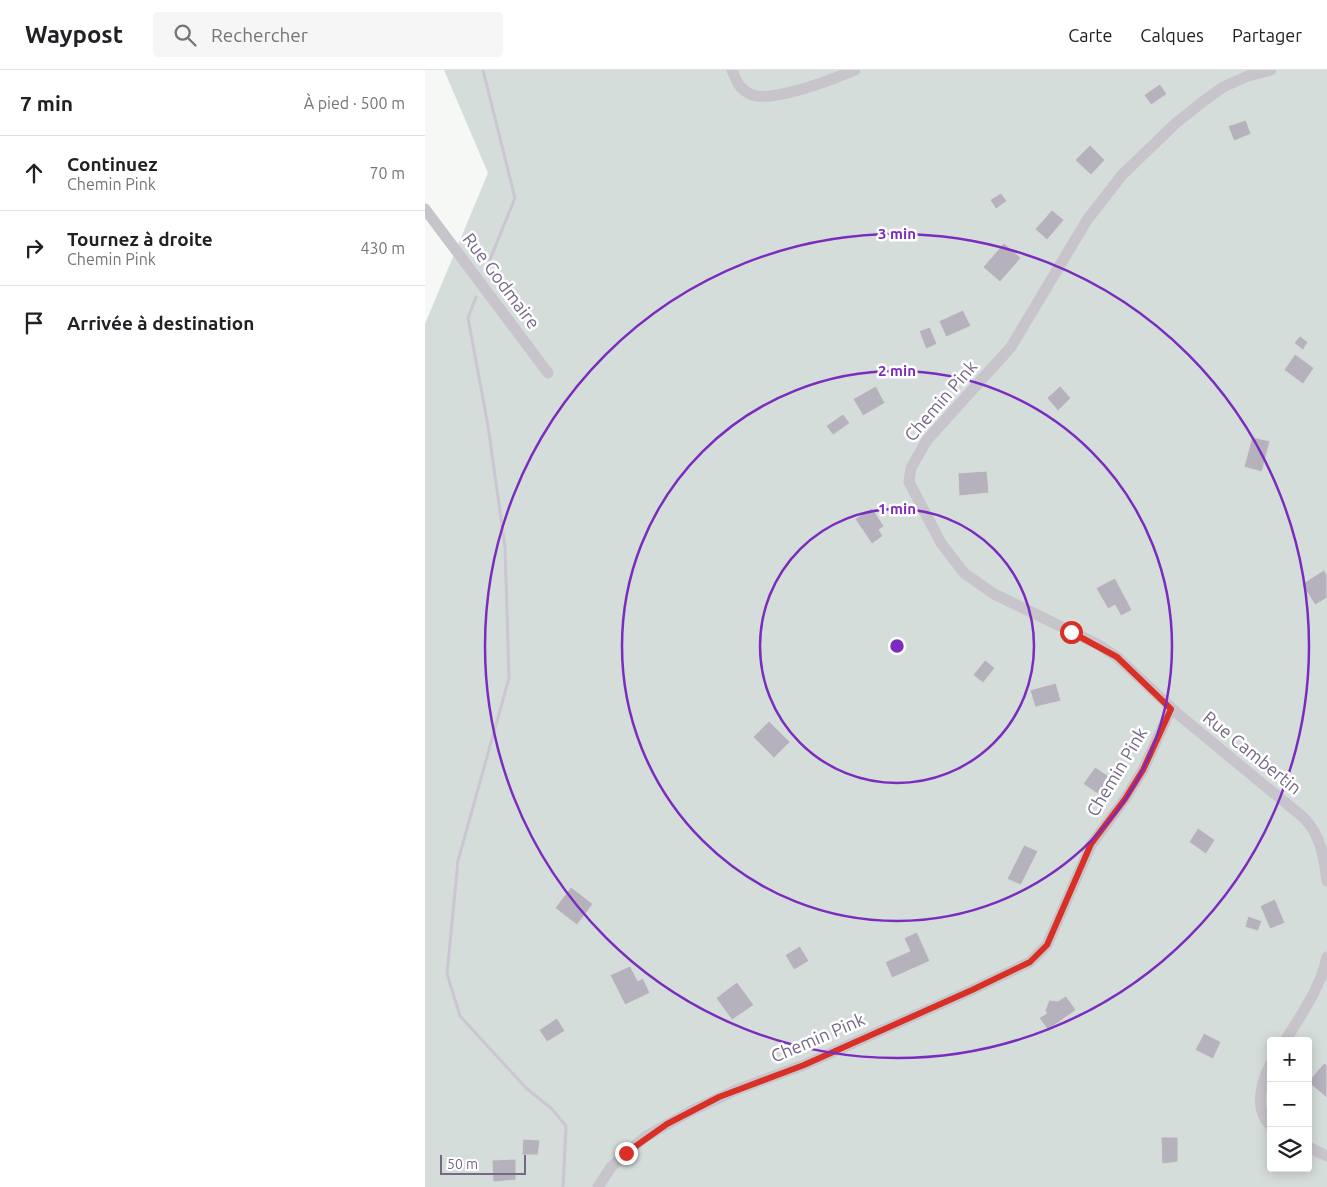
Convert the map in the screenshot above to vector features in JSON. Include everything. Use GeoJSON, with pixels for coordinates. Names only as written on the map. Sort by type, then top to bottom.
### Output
{"type":"FeatureCollection","features":[{"type":"Feature","properties":{"kind":"street"},"geometry":{"type":"LineString","coordinates":[[732,70],[741,88],[759,97],[783,93],[855,70]]}},
{"type":"Feature","properties":{"kind":"street","name":"Chemin Pink"},"geometry":{"type":"LineString","coordinates":[[598,1187],[611,1167],[645,1138],[693,1110],[735,1090],[804,1065],[972,990],[1030,962],[1047,945],[1091,844],[1125,799],[1143,770],[1171,709],[1117,657],[1099,646],[994,594],[964,573],[941,543],[912,489],[909,475],[917,455],[927,440],[1011,347],[1087,220],[1122,175],[1175,123],[1223,87],[1248,76],[1271,70]]}},
{"type":"Feature","properties":{"kind":"street","name":"Rue Godmaire"},"geometry":{"type":"LineString","coordinates":[[425,209],[548,373]]}},
{"type":"Feature","properties":{"kind":"street","name":"Rue Cambertin"},"geometry":{"type":"LineString","coordinates":[[1171,709],[1305,818],[1311,826],[1324,855],[1327,880]]}},
{"type":"Feature","properties":{"kind":"street"},"geometry":{"type":"LineString","coordinates":[[1287,1037],[1308,1004],[1324,970],[1327,957]]}},
{"type":"Feature","properties":{"kind":"street"},"geometry":{"type":"LineString","coordinates":[[1267,1071],[1260,1104],[1264,1118],[1267,1121]]}},
{"type":"Feature","properties":{"kind":"street"},"geometry":{"type":"LineString","coordinates":[[1312,1148],[1327,1156]]}},
{"type":"Feature","properties":{"kind":"shaded area"},"geometry":{"type":"Polygon","coordinates":[[[444,70],[1327,70],[1327,1187],[425,1187],[425,324],[488,173],[444,70]]]}},
{"type":"Feature","properties":{"kind":"building"},"geometry":{"type":"Polygon","coordinates":[[[1160,84],[1167,94],[1151,105],[1144,95],[1160,84]]]}},
{"type":"Feature","properties":{"kind":"building"},"geometry":{"type":"Polygon","coordinates":[[[1246,120],[1251,134],[1234,141],[1228,126],[1246,120]]]}},
{"type":"Feature","properties":{"kind":"building"},"geometry":{"type":"Polygon","coordinates":[[[1090,145],[1105,160],[1091,175],[1075,160],[1090,145]]]}},
{"type":"Feature","properties":{"kind":"building"},"geometry":{"type":"Polygon","coordinates":[[[1001,193],[1007,201],[996,209],[990,200],[1001,193]]]}},
{"type":"Feature","properties":{"kind":"building"},"geometry":{"type":"Polygon","coordinates":[[[1052,210],[1064,220],[1047,240],[1035,229],[1052,210]]]}},
{"type":"Feature","properties":{"kind":"building"},"geometry":{"type":"Polygon","coordinates":[[[1004,243],[1021,258],[1000,282],[983,267],[1004,243]]]}},
{"type":"Feature","properties":{"kind":"building"},"geometry":{"type":"Polygon","coordinates":[[[963,310],[971,326],[946,337],[939,321],[963,310]]]}},
{"type":"Feature","properties":{"kind":"building"},"geometry":{"type":"Polygon","coordinates":[[[930,327],[937,344],[926,349],[919,331],[930,327]]]}},
{"type":"Feature","properties":{"kind":"building"},"geometry":{"type":"Polygon","coordinates":[[[1300,336],[1308,342],[1303,350],[1294,343],[1300,336]]]}},
{"type":"Feature","properties":{"kind":"building"},"geometry":{"type":"Polygon","coordinates":[[[1295,354],[1314,368],[1303,384],[1284,370],[1295,354]]]}},
{"type":"Feature","properties":{"kind":"building"},"geometry":{"type":"Polygon","coordinates":[[[876,386],[885,403],[863,416],[853,399],[876,386]]]}},
{"type":"Feature","properties":{"kind":"building"},"geometry":{"type":"Polygon","coordinates":[[[1060,386],[1071,398],[1058,411],[1047,398],[1060,386]]]}},
{"type":"Feature","properties":{"kind":"building"},"geometry":{"type":"Polygon","coordinates":[[[843,414],[850,423],[833,435],[826,426],[843,414]]]}},
{"type":"Feature","properties":{"kind":"building"},"geometry":{"type":"Polygon","coordinates":[[[1252,437],[1270,441],[1262,472],[1244,467],[1252,437]]]}},
{"type":"Feature","properties":{"kind":"building"},"geometry":{"type":"Polygon","coordinates":[[[987,471],[989,493],[959,496],[958,473],[987,471]]]}},
{"type":"Feature","properties":{"kind":"building"},"geometry":{"type":"Polygon","coordinates":[[[872,508],[884,526],[879,530],[883,536],[872,544],[855,519],[872,508]]]}},
{"type":"Feature","properties":{"kind":"building"},"geometry":{"type":"Polygon","coordinates":[[[1324,570],[1327,575],[1327,598],[1315,605],[1302,584],[1324,570]]]}},
{"type":"Feature","properties":{"kind":"building"},"geometry":{"type":"Polygon","coordinates":[[[1115,578],[1132,610],[1121,616],[1115,605],[1108,609],[1096,588],[1115,578]]]}},
{"type":"Feature","properties":{"kind":"building"},"geometry":{"type":"Polygon","coordinates":[[[985,660],[995,668],[983,683],[973,675],[985,660]]]}},
{"type":"Feature","properties":{"kind":"building"},"geometry":{"type":"Polygon","coordinates":[[[1056,683],[1061,701],[1035,707],[1030,690],[1056,683]]]}},
{"type":"Feature","properties":{"kind":"building"},"geometry":{"type":"Polygon","coordinates":[[[769,721],[790,742],[774,758],[753,737],[769,721]]]}},
{"type":"Feature","properties":{"kind":"building"},"geometry":{"type":"Polygon","coordinates":[[[1095,767],[1110,777],[1098,794],[1083,784],[1095,767]]]}},
{"type":"Feature","properties":{"kind":"building"},"geometry":{"type":"Polygon","coordinates":[[[1198,828],[1215,840],[1206,854],[1189,842],[1198,828]]]}},
{"type":"Feature","properties":{"kind":"building"},"geometry":{"type":"Polygon","coordinates":[[[1024,845],[1038,851],[1021,885],[1007,879],[1024,845]]]}},
{"type":"Feature","properties":{"kind":"building"},"geometry":{"type":"Polygon","coordinates":[[[571,887],[593,904],[577,925],[555,908],[571,887]]]}},
{"type":"Feature","properties":{"kind":"building"},"geometry":{"type":"Polygon","coordinates":[[[1275,899],[1285,923],[1270,929],[1260,906],[1275,899]]]}},
{"type":"Feature","properties":{"kind":"building"},"geometry":{"type":"Polygon","coordinates":[[[1248,916],[1262,921],[1258,931],[1245,927],[1248,916]]]}},
{"type":"Feature","properties":{"kind":"building"},"geometry":{"type":"Polygon","coordinates":[[[917,932],[930,961],[892,978],[885,962],[910,951],[904,938],[917,932]]]}},
{"type":"Feature","properties":{"kind":"building"},"geometry":{"type":"Polygon","coordinates":[[[800,946],[809,961],[794,970],[785,955],[800,946]]]}},
{"type":"Feature","properties":{"kind":"building"},"geometry":{"type":"Polygon","coordinates":[[[630,966],[638,981],[643,978],[650,993],[625,1005],[610,975],[630,966]]]}},
{"type":"Feature","properties":{"kind":"building"},"geometry":{"type":"Polygon","coordinates":[[[737,982],[754,1005],[732,1020],[716,998],[737,982]]]}},
{"type":"Feature","properties":{"kind":"building"},"geometry":{"type":"Polygon","coordinates":[[[1066,996],[1076,1010],[1048,1030],[1039,1018],[1047,1013],[1045,1011],[1049,1000],[1058,1001],[1066,996]]]}},
{"type":"Feature","properties":{"kind":"building"},"geometry":{"type":"Polygon","coordinates":[[[557,1018],[565,1031],[547,1042],[539,1030],[557,1018]]]}},
{"type":"Feature","properties":{"kind":"building"},"geometry":{"type":"Polygon","coordinates":[[[1204,1033],[1221,1042],[1213,1059],[1195,1050],[1204,1033]]]}},
{"type":"Feature","properties":{"kind":"building"},"geometry":{"type":"Polygon","coordinates":[[[1324,1063],[1327,1065],[1327,1098],[1312,1085],[1312,1077],[1324,1063]]]}},
{"type":"Feature","properties":{"kind":"building"},"geometry":{"type":"Polygon","coordinates":[[[1161,1137],[1178,1137],[1178,1162],[1162,1164],[1161,1137]]]}},
{"type":"Feature","properties":{"kind":"building"},"geometry":{"type":"Polygon","coordinates":[[[523,1139],[540,1140],[538,1155],[522,1155],[523,1139]]]}},
{"type":"Feature","properties":{"kind":"building"},"geometry":{"type":"Polygon","coordinates":[[[516,1159],[516,1180],[493,1182],[492,1160],[516,1159]]]}},
{"type":"Feature","properties":{"kind":"waterway"},"geometry":{"type":"LineString","coordinates":[[483,70],[515,198],[489,262]]}},
{"type":"Feature","properties":{"kind":"waterway"},"geometry":{"type":"LineString","coordinates":[[476,297],[468,318],[488,426],[505,547],[509,678],[458,861],[447,974],[460,1016],[526,1088],[552,1109],[566,1126],[563,1187]]}},
{"type":"Feature","properties":{"kind":"route"},"geometry":{"type":"LineString","coordinates":[[626,1153],[667,1124],[719,1097],[804,1065],[972,990],[1030,962],[1047,945],[1091,844],[1125,799],[1143,770],[1171,709],[1117,657],[1071,632]]}}]}
